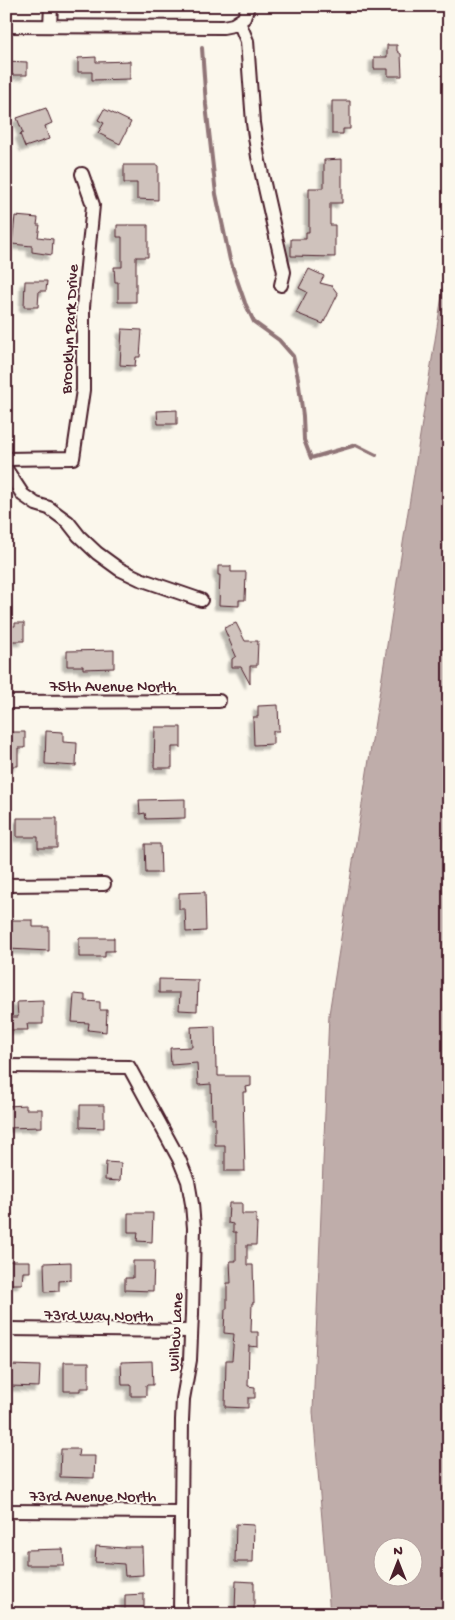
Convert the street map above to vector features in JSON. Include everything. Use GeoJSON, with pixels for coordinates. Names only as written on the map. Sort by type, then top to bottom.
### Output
{"type":"FeatureCollection","features":[{"type":"Feature","properties":{"kind":"street"},"geometry":{"type":"LineString","coordinates":[[50,26],[51,6]]}},
{"type":"Feature","properties":{"kind":"street"},"geometry":{"type":"LineString","coordinates":[[6,26],[214,27],[233,25],[239,22],[247,13],[248,6]]}},
{"type":"Feature","properties":{"kind":"street"},"geometry":{"type":"LineString","coordinates":[[239,22],[247,41],[253,123],[258,156],[284,272],[281,285]]}},
{"type":"Feature","properties":{"kind":"street","name":"Brooklyn Park Drive"},"geometry":{"type":"LineString","coordinates":[[6,459],[73,458],[83,390],[83,307],[93,205],[82,174]]}},
{"type":"Feature","properties":{"kind":"street"},"geometry":{"type":"LineString","coordinates":[[6,469],[23,495],[36,504],[49,508],[68,522],[85,542],[119,569],[140,580],[201,600]]}},
{"type":"Feature","properties":{"kind":"street","name":"75th Avenue North"},"geometry":{"type":"LineString","coordinates":[[6,702],[220,701]]}},
{"type":"Feature","properties":{"kind":"street"},"geometry":{"type":"LineString","coordinates":[[6,885],[104,884]]}},
{"type":"Feature","properties":{"kind":"street","name":"Willow Lane"},"geometry":{"type":"LineString","coordinates":[[6,1066],[129,1066],[179,1159],[188,1181],[194,1228],[190,1360],[182,1406],[180,1614]]}},
{"type":"Feature","properties":{"kind":"street","name":"73rd Way North"},"geometry":{"type":"LineString","coordinates":[[6,1329],[191,1332]]}},
{"type":"Feature","properties":{"kind":"street","name":"73rd Avenue North"},"geometry":{"type":"LineString","coordinates":[[6,1511],[180,1512]]}},
{"type":"Feature","properties":{"kind":"shaded area"},"geometry":{"type":"Polygon","coordinates":[[[449,251],[449,1614],[330,1614],[313,1412],[329,1014],[449,251]]]}},
{"type":"Feature","properties":{"kind":"building"},"geometry":{"type":"Polygon","coordinates":[[[387,45],[397,45],[397,51],[401,54],[402,76],[388,76],[388,69],[374,69],[374,57],[387,57],[387,45]]]}},
{"type":"Feature","properties":{"kind":"building"},"geometry":{"type":"Polygon","coordinates":[[[96,57],[96,62],[130,61],[130,79],[92,80],[92,72],[78,72],[78,58],[96,57]]]}},
{"type":"Feature","properties":{"kind":"building"},"geometry":{"type":"Polygon","coordinates":[[[6,61],[27,62],[27,75],[6,75],[6,61]]]}},
{"type":"Feature","properties":{"kind":"building"},"geometry":{"type":"Polygon","coordinates":[[[332,101],[350,101],[350,129],[343,129],[343,134],[332,134],[332,101]]]}},
{"type":"Feature","properties":{"kind":"building"},"geometry":{"type":"Polygon","coordinates":[[[46,108],[52,123],[45,126],[49,139],[25,147],[20,134],[23,133],[17,118],[46,108]]]}},
{"type":"Feature","properties":{"kind":"building"},"geometry":{"type":"Polygon","coordinates":[[[104,109],[131,122],[120,144],[98,133],[104,123],[98,120],[104,109]]]}},
{"type":"Feature","properties":{"kind":"building"},"geometry":{"type":"Polygon","coordinates":[[[342,159],[342,203],[330,203],[330,225],[335,225],[335,257],[291,256],[291,239],[306,239],[306,232],[309,232],[309,188],[324,188],[324,160],[342,159]]]}},
{"type":"Feature","properties":{"kind":"building"},"geometry":{"type":"Polygon","coordinates":[[[124,165],[158,165],[158,200],[137,199],[137,183],[124,183],[124,165]]]}},
{"type":"Feature","properties":{"kind":"building"},"geometry":{"type":"Polygon","coordinates":[[[15,216],[38,218],[37,225],[40,225],[38,237],[53,239],[52,255],[32,252],[32,246],[12,244],[15,216]]]}},
{"type":"Feature","properties":{"kind":"building"},"geometry":{"type":"Polygon","coordinates":[[[117,225],[148,225],[148,257],[136,257],[136,302],[118,302],[118,282],[115,282],[114,267],[122,267],[122,237],[117,237],[117,225]]]}},
{"type":"Feature","properties":{"kind":"building"},"geometry":{"type":"Polygon","coordinates":[[[309,269],[324,276],[320,283],[332,286],[338,294],[323,324],[296,313],[307,292],[299,288],[309,269]]]}},
{"type":"Feature","properties":{"kind":"building"},"geometry":{"type":"Polygon","coordinates":[[[25,281],[47,281],[46,291],[39,291],[38,307],[24,307],[25,281]]]}},
{"type":"Feature","properties":{"kind":"building"},"geometry":{"type":"Polygon","coordinates":[[[122,329],[142,330],[140,357],[136,357],[135,366],[120,365],[122,329]]]}},
{"type":"Feature","properties":{"kind":"building"},"geometry":{"type":"Polygon","coordinates":[[[177,410],[177,424],[158,424],[157,411],[177,410]]]}},
{"type":"Feature","properties":{"kind":"building"},"geometry":{"type":"Polygon","coordinates":[[[218,566],[231,566],[231,572],[246,572],[245,600],[239,600],[239,606],[219,605],[220,575],[218,575],[218,566]]]}},
{"type":"Feature","properties":{"kind":"building"},"geometry":{"type":"Polygon","coordinates":[[[15,623],[24,623],[24,641],[6,641],[6,626],[15,626],[15,623]]]}},
{"type":"Feature","properties":{"kind":"building"},"geometry":{"type":"Polygon","coordinates":[[[236,623],[245,641],[258,641],[257,666],[250,666],[250,684],[241,667],[232,667],[232,659],[236,656],[224,628],[236,623]]]}},
{"type":"Feature","properties":{"kind":"building"},"geometry":{"type":"Polygon","coordinates":[[[114,650],[114,668],[83,669],[83,666],[67,666],[67,651],[114,650]]]}},
{"type":"Feature","properties":{"kind":"building"},"geometry":{"type":"Polygon","coordinates":[[[278,705],[279,731],[273,731],[273,744],[254,745],[253,717],[258,717],[258,706],[278,705]]]}},
{"type":"Feature","properties":{"kind":"building"},"geometry":{"type":"Polygon","coordinates":[[[155,727],[181,727],[181,747],[172,747],[172,768],[154,768],[155,727]]]}},
{"type":"Feature","properties":{"kind":"building"},"geometry":{"type":"Polygon","coordinates":[[[46,731],[63,732],[63,742],[77,743],[76,766],[45,764],[46,731]]]}},
{"type":"Feature","properties":{"kind":"building"},"geometry":{"type":"Polygon","coordinates":[[[6,732],[25,732],[25,748],[18,748],[18,766],[6,766],[6,732]]]}},
{"type":"Feature","properties":{"kind":"building"},"geometry":{"type":"Polygon","coordinates":[[[185,799],[185,818],[146,819],[145,813],[140,814],[139,800],[185,799]]]}},
{"type":"Feature","properties":{"kind":"building"},"geometry":{"type":"Polygon","coordinates":[[[17,818],[57,818],[57,848],[38,848],[38,837],[17,837],[17,818]]]}},
{"type":"Feature","properties":{"kind":"building"},"geometry":{"type":"Polygon","coordinates":[[[145,844],[160,844],[161,873],[146,873],[145,844]]]}},
{"type":"Feature","properties":{"kind":"building"},"geometry":{"type":"Polygon","coordinates":[[[205,892],[206,931],[186,932],[185,909],[179,909],[179,893],[205,892]]]}},
{"type":"Feature","properties":{"kind":"building"},"geometry":{"type":"Polygon","coordinates":[[[10,920],[33,920],[33,927],[49,927],[49,951],[8,949],[10,920]]]}},
{"type":"Feature","properties":{"kind":"building"},"geometry":{"type":"Polygon","coordinates":[[[79,938],[114,938],[114,951],[105,951],[105,957],[79,957],[79,938]]]}},
{"type":"Feature","properties":{"kind":"building"},"geometry":{"type":"Polygon","coordinates":[[[159,979],[198,980],[197,1011],[179,1010],[180,993],[159,993],[159,979]]]}},
{"type":"Feature","properties":{"kind":"building"},"geometry":{"type":"Polygon","coordinates":[[[74,994],[85,995],[85,1001],[100,1002],[100,1010],[107,1010],[106,1032],[88,1030],[89,1023],[72,1022],[74,994]]]}},
{"type":"Feature","properties":{"kind":"building"},"geometry":{"type":"Polygon","coordinates":[[[43,1001],[43,1024],[27,1024],[28,1030],[11,1030],[11,1017],[18,1017],[17,1002],[43,1001]]]}},
{"type":"Feature","properties":{"kind":"building"},"geometry":{"type":"Polygon","coordinates":[[[215,1026],[216,1068],[218,1068],[218,1076],[251,1076],[251,1086],[246,1087],[247,1092],[243,1092],[245,1171],[225,1171],[225,1145],[215,1145],[215,1118],[212,1118],[211,1084],[198,1085],[197,1063],[171,1065],[170,1048],[192,1047],[191,1027],[215,1026]]]}},
{"type":"Feature","properties":{"kind":"building"},"geometry":{"type":"Polygon","coordinates":[[[26,1105],[26,1109],[42,1109],[42,1127],[6,1128],[6,1106],[26,1105]]]}},
{"type":"Feature","properties":{"kind":"building"},"geometry":{"type":"Polygon","coordinates":[[[80,1105],[104,1105],[104,1128],[80,1127],[80,1105]]]}},
{"type":"Feature","properties":{"kind":"building"},"geometry":{"type":"Polygon","coordinates":[[[106,1162],[121,1163],[120,1181],[105,1180],[106,1162]]]}},
{"type":"Feature","properties":{"kind":"building"},"geometry":{"type":"Polygon","coordinates":[[[229,1203],[242,1203],[242,1214],[256,1214],[257,1223],[256,1245],[247,1245],[247,1265],[253,1265],[254,1303],[252,1303],[251,1332],[258,1332],[258,1347],[249,1346],[248,1386],[255,1387],[255,1398],[248,1398],[248,1408],[225,1407],[226,1360],[232,1360],[234,1334],[224,1333],[225,1309],[227,1309],[227,1283],[231,1283],[230,1261],[236,1261],[236,1232],[233,1232],[233,1224],[228,1223],[229,1203]]]}},
{"type":"Feature","properties":{"kind":"building"},"geometry":{"type":"Polygon","coordinates":[[[128,1213],[153,1213],[152,1242],[137,1241],[138,1232],[128,1232],[128,1213]]]}},
{"type":"Feature","properties":{"kind":"building"},"geometry":{"type":"Polygon","coordinates":[[[6,1261],[30,1261],[30,1272],[23,1272],[22,1284],[6,1284],[6,1261]]]}},
{"type":"Feature","properties":{"kind":"building"},"geometry":{"type":"Polygon","coordinates":[[[133,1261],[154,1261],[153,1291],[125,1290],[125,1278],[133,1278],[133,1261]]]}},
{"type":"Feature","properties":{"kind":"building"},"geometry":{"type":"Polygon","coordinates":[[[71,1262],[71,1280],[59,1281],[59,1291],[45,1292],[44,1263],[71,1262]]]}},
{"type":"Feature","properties":{"kind":"building"},"geometry":{"type":"Polygon","coordinates":[[[152,1361],[153,1385],[146,1385],[146,1396],[131,1396],[131,1385],[122,1385],[121,1362],[152,1361]]]}},
{"type":"Feature","properties":{"kind":"building"},"geometry":{"type":"Polygon","coordinates":[[[64,1362],[89,1362],[89,1388],[80,1388],[80,1391],[64,1391],[64,1362]]]}},
{"type":"Feature","properties":{"kind":"building"},"geometry":{"type":"Polygon","coordinates":[[[11,1365],[40,1366],[39,1387],[10,1386],[11,1365]]]}},
{"type":"Feature","properties":{"kind":"building"},"geometry":{"type":"Polygon","coordinates":[[[61,1449],[79,1449],[78,1456],[95,1456],[94,1478],[60,1477],[61,1449]]]}},
{"type":"Feature","properties":{"kind":"building"},"geometry":{"type":"Polygon","coordinates":[[[236,1524],[254,1525],[253,1562],[235,1562],[236,1524]]]}},
{"type":"Feature","properties":{"kind":"building"},"geometry":{"type":"Polygon","coordinates":[[[96,1546],[142,1547],[143,1575],[125,1576],[124,1564],[95,1562],[96,1546]]]}},
{"type":"Feature","properties":{"kind":"building"},"geometry":{"type":"Polygon","coordinates":[[[63,1549],[64,1565],[26,1565],[26,1550],[63,1549]]]}},
{"type":"Feature","properties":{"kind":"building"},"geometry":{"type":"Polygon","coordinates":[[[236,1581],[254,1582],[254,1614],[238,1614],[238,1610],[235,1609],[236,1581]]]}},
{"type":"Feature","properties":{"kind":"building"},"geometry":{"type":"Polygon","coordinates":[[[144,1594],[144,1614],[125,1614],[125,1595],[144,1594]]]}},
{"type":"Feature","properties":{"kind":"waterway"},"geometry":{"type":"LineString","coordinates":[[202,48],[216,194],[230,260],[245,303],[254,322],[279,340],[293,356],[303,416],[304,440],[311,458],[356,445],[376,455]]}}]}
